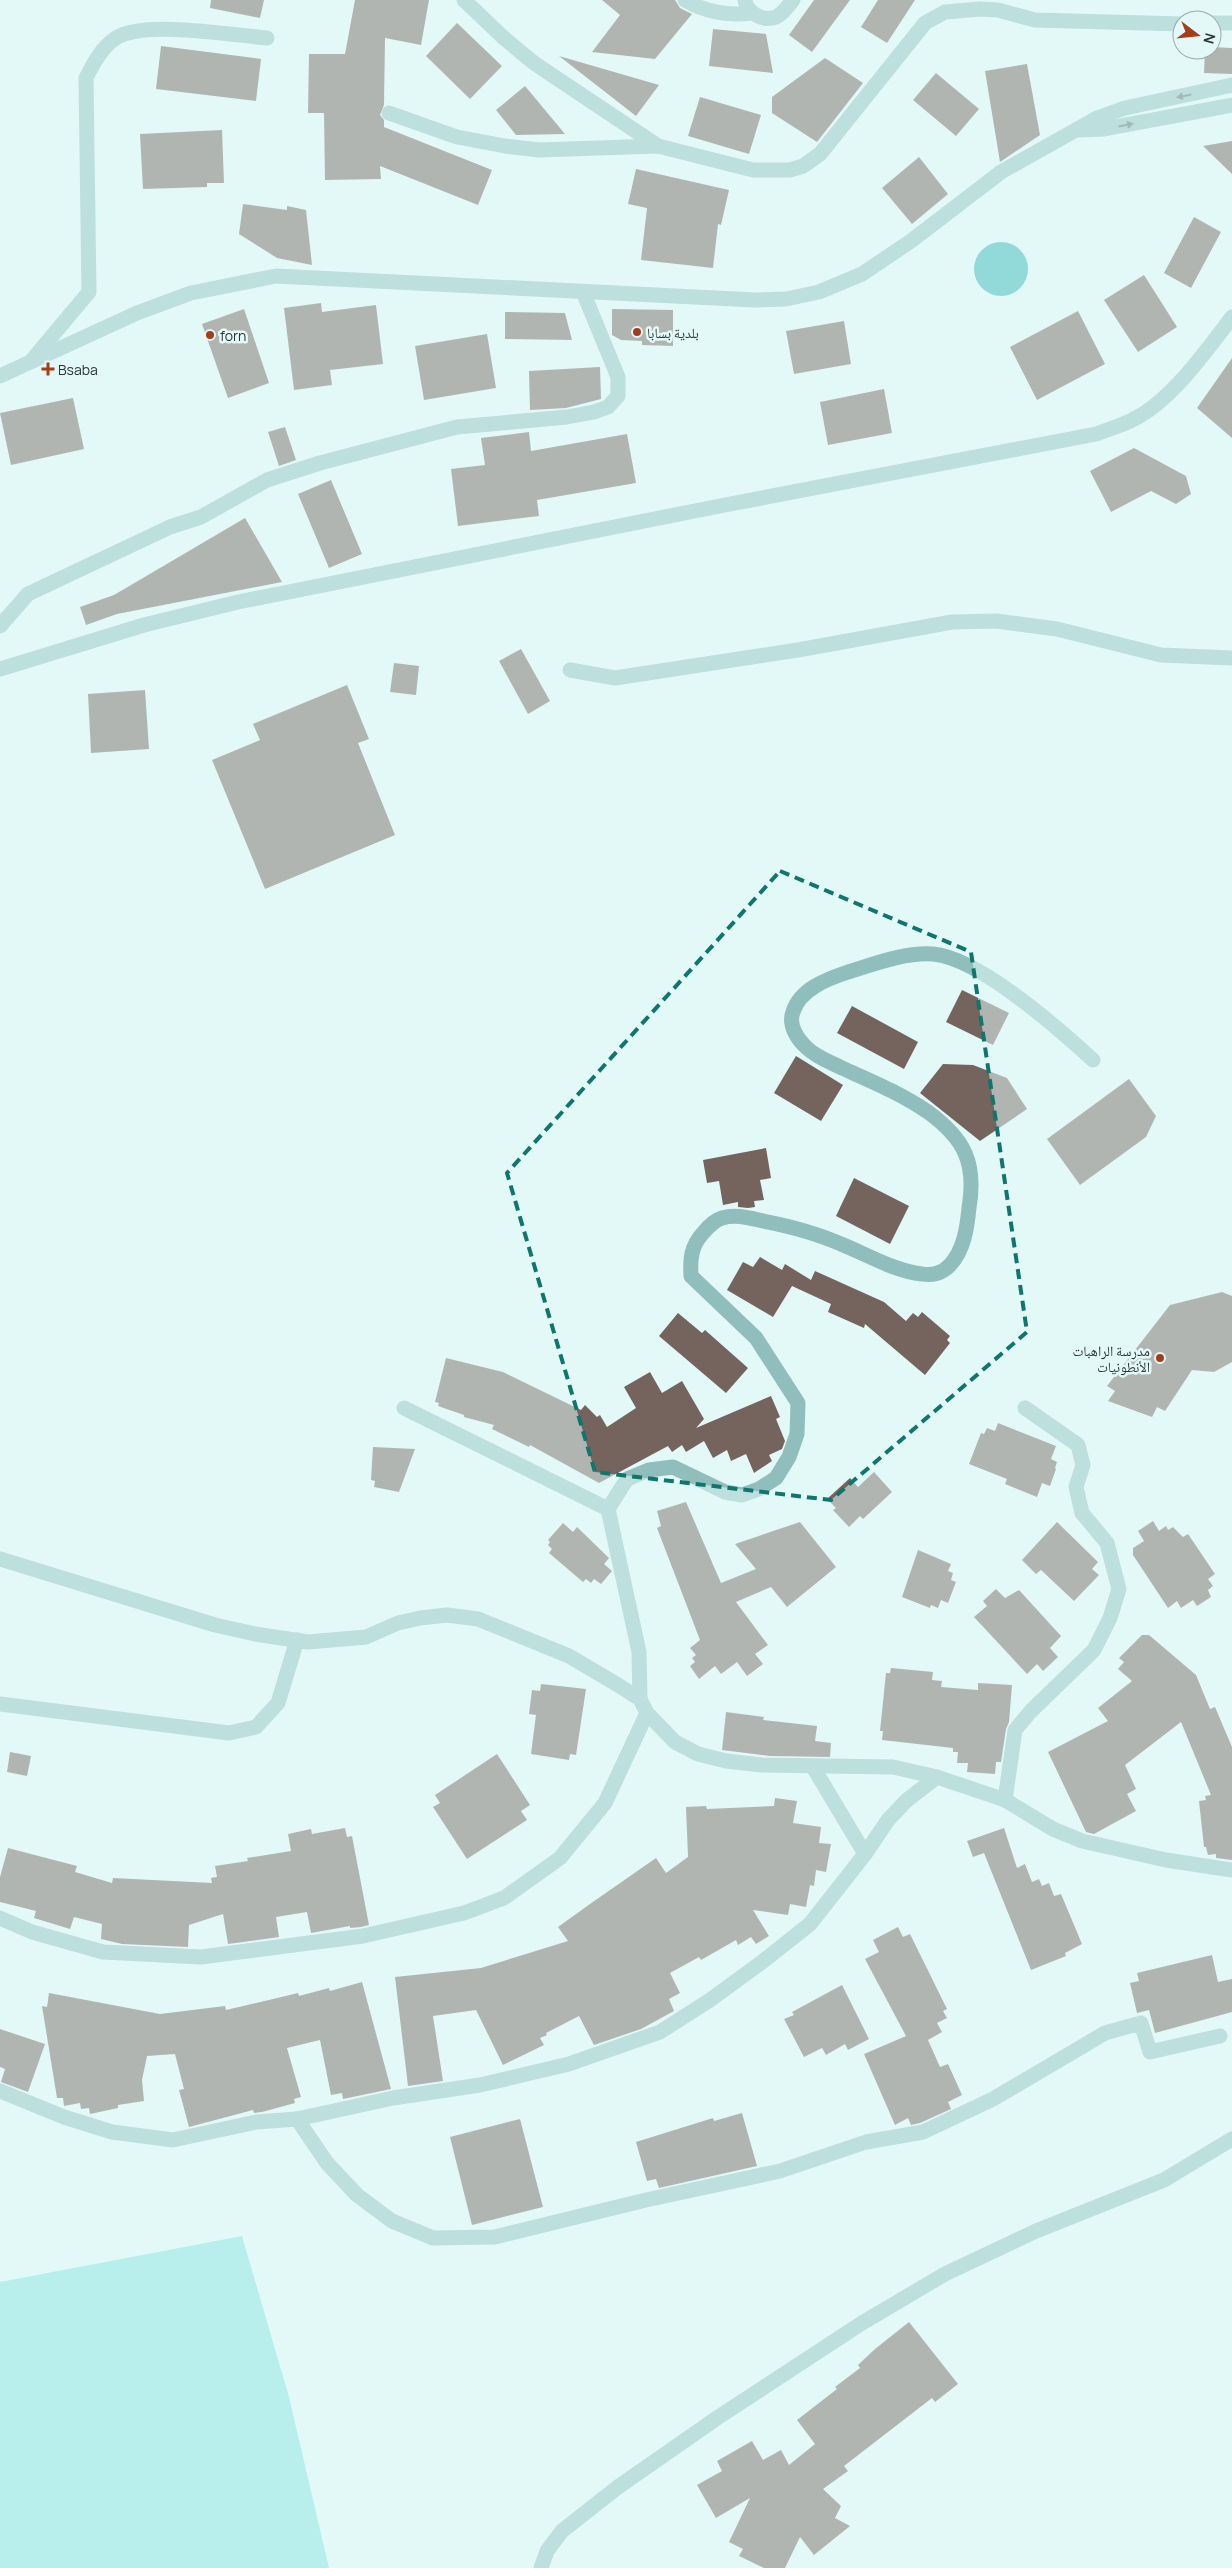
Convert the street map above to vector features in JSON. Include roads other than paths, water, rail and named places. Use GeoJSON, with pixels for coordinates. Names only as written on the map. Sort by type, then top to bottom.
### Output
{"type":"FeatureCollection","features":[{"type":"Feature","properties":{"kind":"street"},"geometry":{"type":"LineString","coordinates":[[464,0],[505,39],[534,63],[658,146]]}},
{"type":"Feature","properties":{"kind":"street"},"geometry":{"type":"LineString","coordinates":[[685,0],[734,15],[748,6],[760,17],[775,18],[793,0]]}},
{"type":"Feature","properties":{"kind":"street"},"geometry":{"type":"LineString","coordinates":[[389,113],[457,137],[539,150],[658,146],[752,170],[790,170],[803,166],[820,154],[925,23],[946,12],[980,9],[998,10],[1035,20],[1172,24]]}},
{"type":"Feature","properties":{"kind":"street"},"geometry":{"type":"LineString","coordinates":[[30,363],[89,292],[86,78],[97,57],[115,38],[144,29],[267,38]]}},
{"type":"Feature","properties":{"kind":"street"},"geometry":{"type":"LineString","coordinates":[[0,376],[137,313],[191,293],[276,276],[755,300],[786,299],[819,292],[846,282],[886,259],[1001,172],[1097,118],[1125,108],[1232,85]]}},
{"type":"Feature","properties":{"kind":"street"},"geometry":{"type":"LineString","coordinates":[[1078,130],[1104,129],[1232,105]]}},
{"type":"Feature","properties":{"kind":"street"},"geometry":{"type":"LineString","coordinates":[[0,626],[28,594],[170,527],[200,517],[267,480],[320,463],[457,427],[568,417],[608,407],[618,396],[618,377],[583,292]]}},
{"type":"Feature","properties":{"kind":"street"},"geometry":{"type":"LineString","coordinates":[[0,669],[144,625],[238,602],[725,505],[1096,434],[1135,419],[1148,411],[1208,350],[1232,317]]}},
{"type":"Feature","properties":{"kind":"street"},"geometry":{"type":"LineString","coordinates":[[570,670],[615,678],[798,650],[952,622],[996,621],[1057,629],[1161,655],[1232,658]]}},
{"type":"Feature","properties":{"kind":"street"},"geometry":{"type":"LineString","coordinates":[[1093,1060],[1038,1012],[964,963],[934,954],[914,955],[874,964],[839,975],[812,988],[796,1002],[790,1019],[794,1032],[807,1048],[820,1057],[928,1112],[954,1134],[965,1152],[971,1169],[971,1193],[960,1251],[948,1267],[936,1274],[922,1274],[884,1262],[838,1242],[778,1224],[738,1216],[720,1218],[707,1228],[692,1249],[691,1276],[756,1338],[798,1402],[797,1434],[789,1457],[776,1478],[759,1489],[742,1496],[725,1492],[673,1467],[648,1470],[627,1479],[608,1509],[640,1652],[640,1699],[647,1713],[676,1742],[698,1754],[726,1761],[762,1765],[893,1768],[937,1777],[1005,1800],[1053,1829],[1082,1841],[1166,1860],[1232,1870]]}},
{"type":"Feature","properties":{"kind":"street"},"geometry":{"type":"LineString","coordinates":[[404,1408],[608,1509]]}},
{"type":"Feature","properties":{"kind":"street"},"geometry":{"type":"LineString","coordinates":[[1005,1800],[1015,1730],[1031,1711],[1094,1650],[1110,1618],[1118,1589],[1107,1543],[1082,1513],[1076,1487],[1082,1465],[1078,1445],[1025,1408]]}},
{"type":"Feature","properties":{"kind":"street"},"geometry":{"type":"LineString","coordinates":[[0,1559],[215,1625],[255,1634],[308,1642],[366,1636],[398,1623],[420,1618],[447,1615],[478,1619],[569,1656],[640,1699]]}},
{"type":"Feature","properties":{"kind":"street"},"geometry":{"type":"LineString","coordinates":[[0,1704],[229,1733],[256,1727],[278,1703],[297,1640]]}},
{"type":"Feature","properties":{"kind":"street"},"geometry":{"type":"LineString","coordinates":[[0,1918],[32,1932],[103,1952],[202,1958],[363,1936],[464,1913],[504,1898],[560,1858],[605,1804],[647,1713]]}},
{"type":"Feature","properties":{"kind":"street"},"geometry":{"type":"LineString","coordinates":[[813,1766],[865,1854]]}},
{"type":"Feature","properties":{"kind":"street"},"geometry":{"type":"LineString","coordinates":[[0,2091],[64,2117],[112,2132],[174,2140],[256,2122],[297,2120],[393,2098],[480,2085],[569,2064],[660,2032],[710,2000],[810,1924],[865,1854],[888,1820],[907,1800],[937,1777]]}},
{"type":"Feature","properties":{"kind":"street"},"geometry":{"type":"LineString","coordinates":[[297,2120],[327,2163],[358,2195],[392,2221],[433,2238],[495,2237],[646,2200],[780,2171],[866,2142],[923,2132],[993,2099],[1105,2033],[1141,2023],[1150,2052],[1220,2036]]}},
{"type":"Feature","properties":{"kind":"street"},"geometry":{"type":"LineString","coordinates":[[541,2568],[547,2551],[562,2531],[618,2487],[717,2418],[862,2323],[945,2274],[1036,2231],[1164,2180],[1232,2139]]}},
{"type":"Feature","properties":{"kind":"place","name":"بلدية بسابا"},"geometry":{"type":"Point","coordinates":[637,332]}},
{"type":"Feature","properties":{"kind":"place","name":"forn"},"geometry":{"type":"Point","coordinates":[210,335]}},
{"type":"Feature","properties":{"kind":"place","name":"Bsaba"},"geometry":{"type":"Point","coordinates":[48,369]}},
{"type":"Feature","properties":{"kind":"place","name":"مدرسة الراهبات الأنطونيات"},"geometry":{"type":"Point","coordinates":[1160,1358]}}]}
